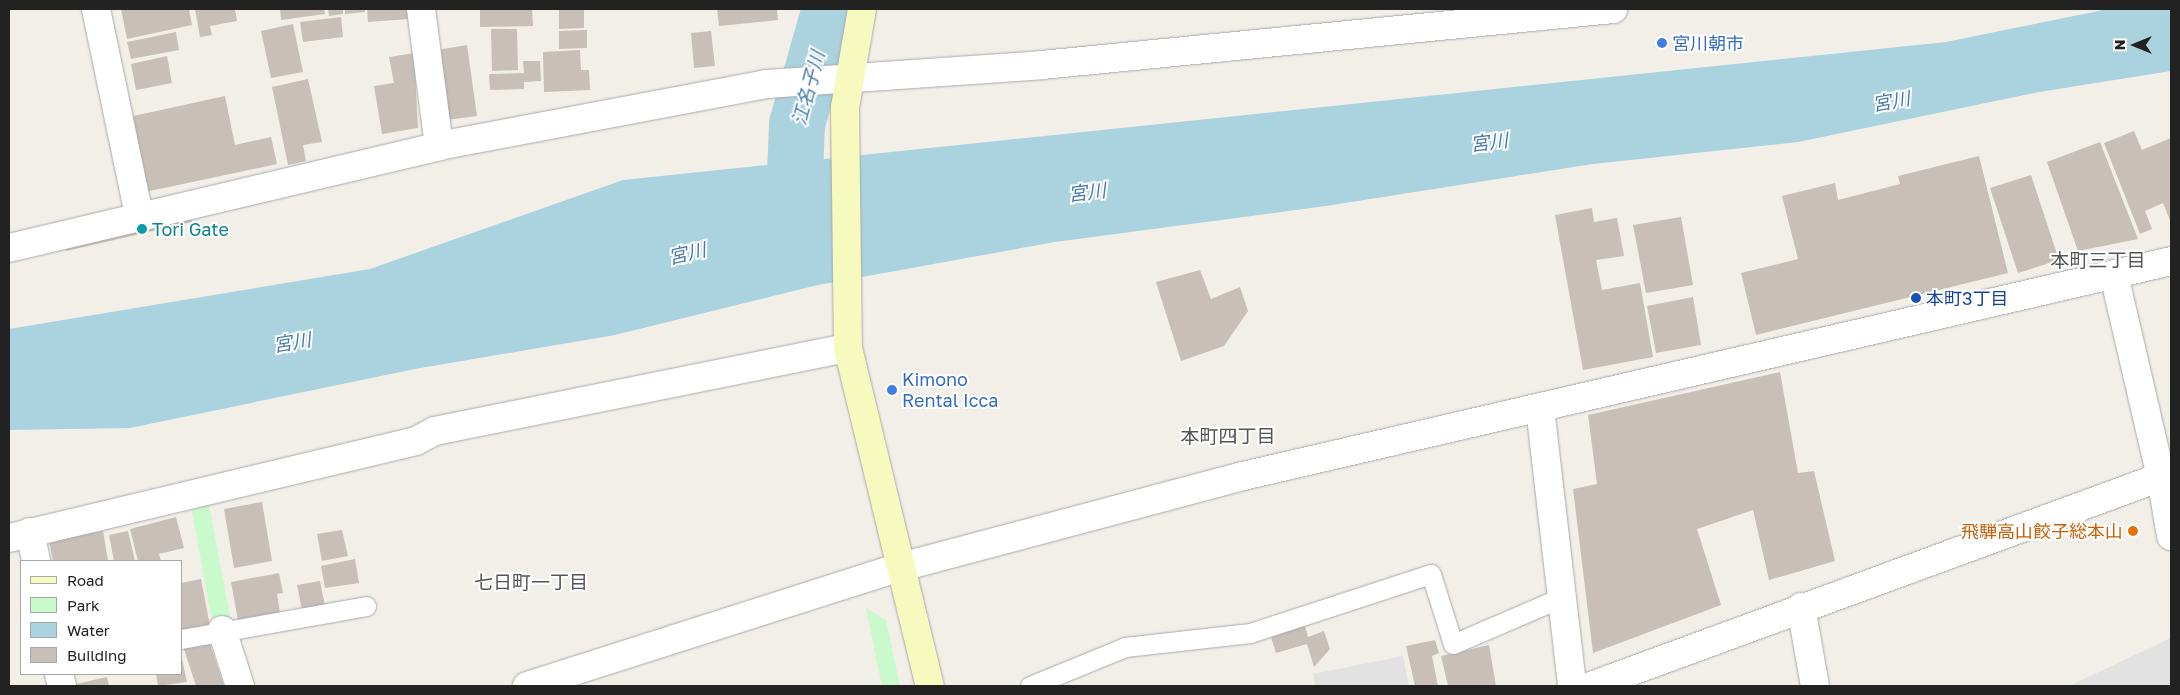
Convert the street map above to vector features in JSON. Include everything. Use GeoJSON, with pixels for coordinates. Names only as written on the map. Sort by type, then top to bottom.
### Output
{"type":"FeatureCollection","features":[{"type":"Feature","properties":{"kind":"street"},"geometry":{"type":"LineString","coordinates":[[96,9],[139,215]]}},
{"type":"Feature","properties":{"kind":"street"},"geometry":{"type":"LineString","coordinates":[[422,9],[439,146]]}},
{"type":"Feature","properties":{"kind":"street"},"geometry":{"type":"LineString","coordinates":[[862,9],[839,78],[845,107],[847,336],[930,686]]}},
{"type":"Feature","properties":{"kind":"street"},"geometry":{"type":"LineString","coordinates":[[9,248],[139,215],[439,146],[766,84],[1042,65],[1613,9]]}},
{"type":"Feature","properties":{"kind":"street"},"geometry":{"type":"LineString","coordinates":[[527,686],[901,567],[1252,473],[2171,261]]}},
{"type":"Feature","properties":{"kind":"street"},"geometry":{"type":"LineString","coordinates":[[2114,275],[2166,475],[2171,536]]}},
{"type":"Feature","properties":{"kind":"street"},"geometry":{"type":"LineString","coordinates":[[35,560],[19,535],[416,441],[436,431],[847,336]]}},
{"type":"Feature","properties":{"kind":"street"},"geometry":{"type":"LineString","coordinates":[[1540,408],[1572,686]]}},
{"type":"Feature","properties":{"kind":"street"},"geometry":{"type":"LineString","coordinates":[[1591,686],[1801,607],[2166,475]]}},
{"type":"Feature","properties":{"kind":"street"},"geometry":{"type":"LineString","coordinates":[[1801,607],[1814,686]]}},
{"type":"Feature","properties":{"kind":"street"},"geometry":{"type":"LineString","coordinates":[[222,630],[240,686]]}},
{"type":"Feature","properties":{"kind":"lane"},"geometry":{"type":"LineString","coordinates":[[1030,686],[1125,647],[1250,633],[1431,574],[1453,644],[1562,597]]}},
{"type":"Feature","properties":{"kind":"lane"},"geometry":{"type":"LineString","coordinates":[[182,639],[222,630],[366,606]]}},
{"type":"Feature","properties":{"kind":"green space"},"geometry":{"type":"Polygon","coordinates":[[[209,504],[231,622],[213,626],[191,507],[209,504]]]}},
{"type":"Feature","properties":{"kind":"green space"},"geometry":{"type":"Polygon","coordinates":[[[866,608],[886,620],[900,686],[882,686],[866,608]]]}},
{"type":"Feature","properties":{"kind":"shaded area"},"geometry":{"type":"Polygon","coordinates":[[[2171,638],[2171,686],[2069,686],[2171,638]]]}},
{"type":"Feature","properties":{"kind":"shaded area"},"geometry":{"type":"Polygon","coordinates":[[[1403,656],[1409,686],[1315,686],[1313,674],[1403,656]]]}},
{"type":"Feature","properties":{"kind":"water","name":"宮川"},"geometry":{"type":"Polygon","coordinates":[[[2108,9],[2171,9],[2171,71],[2039,92],[1798,142],[1593,164],[1326,206],[1055,242],[818,285],[615,335],[415,369],[130,428],[9,430],[9,329],[370,269],[623,180],[1946,42],[2108,9]]]}},
{"type":"Feature","properties":{"kind":"building"},"geometry":{"type":"Polygon","coordinates":[[[121,9],[189,9],[192,25],[127,39],[121,9]]]}},
{"type":"Feature","properties":{"kind":"building"},"geometry":{"type":"Polygon","coordinates":[[[195,9],[235,9],[237,21],[210,26],[212,35],[200,37],[195,9]]]}},
{"type":"Feature","properties":{"kind":"building"},"geometry":{"type":"Polygon","coordinates":[[[280,9],[324,9],[325,14],[281,20],[280,9]]]}},
{"type":"Feature","properties":{"kind":"building"},"geometry":{"type":"Polygon","coordinates":[[[328,9],[343,9],[343,14],[329,16],[328,9]]]}},
{"type":"Feature","properties":{"kind":"building"},"geometry":{"type":"Polygon","coordinates":[[[345,9],[365,9],[365,12],[345,14],[345,9]]]}},
{"type":"Feature","properties":{"kind":"building"},"geometry":{"type":"Polygon","coordinates":[[[367,9],[408,9],[409,19],[368,22],[367,9]]]}},
{"type":"Feature","properties":{"kind":"building"},"geometry":{"type":"Polygon","coordinates":[[[480,9],[532,9],[533,26],[480,27],[480,9]]]}},
{"type":"Feature","properties":{"kind":"building"},"geometry":{"type":"Polygon","coordinates":[[[559,9],[584,9],[584,28],[559,29],[559,9]]]}},
{"type":"Feature","properties":{"kind":"building"},"geometry":{"type":"Polygon","coordinates":[[[717,9],[777,9],[778,20],[719,26],[717,9]]]}},
{"type":"Feature","properties":{"kind":"building"},"geometry":{"type":"Polygon","coordinates":[[[341,17],[343,37],[303,42],[300,22],[341,17]]]}},
{"type":"Feature","properties":{"kind":"building"},"geometry":{"type":"Polygon","coordinates":[[[293,24],[303,72],[271,78],[261,31],[293,24]]]}},
{"type":"Feature","properties":{"kind":"building"},"geometry":{"type":"Polygon","coordinates":[[[491,29],[517,29],[518,70],[492,71],[491,29]]]}},
{"type":"Feature","properties":{"kind":"building"},"geometry":{"type":"Polygon","coordinates":[[[587,30],[587,48],[559,49],[559,31],[587,30]]]}},
{"type":"Feature","properties":{"kind":"building"},"geometry":{"type":"Polygon","coordinates":[[[711,31],[715,66],[694,68],[691,33],[711,31]]]}},
{"type":"Feature","properties":{"kind":"building"},"geometry":{"type":"Polygon","coordinates":[[[176,32],[179,50],[131,59],[127,42],[176,32]]]}},
{"type":"Feature","properties":{"kind":"building"},"geometry":{"type":"Polygon","coordinates":[[[467,45],[477,116],[446,120],[437,50],[467,45]]]}},
{"type":"Feature","properties":{"kind":"building"},"geometry":{"type":"Polygon","coordinates":[[[580,50],[581,70],[589,70],[590,90],[544,92],[543,52],[580,50]]]}},
{"type":"Feature","properties":{"kind":"building"},"geometry":{"type":"Polygon","coordinates":[[[414,53],[418,128],[382,134],[374,86],[394,83],[389,57],[414,53]]]}},
{"type":"Feature","properties":{"kind":"building"},"geometry":{"type":"Polygon","coordinates":[[[167,56],[172,83],[136,90],[131,64],[167,56]]]}},
{"type":"Feature","properties":{"kind":"building"},"geometry":{"type":"Polygon","coordinates":[[[523,61],[540,61],[541,81],[524,82],[524,89],[490,90],[489,74],[524,73],[523,61]]]}},
{"type":"Feature","properties":{"kind":"building"},"geometry":{"type":"Polygon","coordinates":[[[308,79],[322,142],[303,145],[306,161],[288,165],[272,87],[308,79]]]}},
{"type":"Feature","properties":{"kind":"building"},"geometry":{"type":"Polygon","coordinates":[[[225,96],[235,145],[271,137],[277,164],[145,192],[129,117],[225,96]]]}},
{"type":"Feature","properties":{"kind":"building"},"geometry":{"type":"Polygon","coordinates":[[[2134,131],[2142,150],[2171,138],[2171,223],[2163,203],[2145,211],[2152,229],[2140,234],[2104,143],[2134,131]]]}},
{"type":"Feature","properties":{"kind":"building"},"geometry":{"type":"Polygon","coordinates":[[[2100,142],[2138,239],[2078,251],[2047,162],[2100,142]]]}},
{"type":"Feature","properties":{"kind":"building"},"geometry":{"type":"Polygon","coordinates":[[[1979,156],[2008,273],[1756,335],[1741,273],[1798,259],[1782,196],[1835,183],[1838,200],[1900,184],[1898,176],[1979,156]]]}},
{"type":"Feature","properties":{"kind":"building"},"geometry":{"type":"Polygon","coordinates":[[[2031,175],[2059,260],[2018,273],[1990,188],[2031,175]]]}},
{"type":"Feature","properties":{"kind":"building"},"geometry":{"type":"Polygon","coordinates":[[[1592,208],[1594,222],[1617,218],[1624,256],[1596,260],[1602,290],[1640,283],[1653,357],[1583,370],[1555,215],[1592,208]]]}},
{"type":"Feature","properties":{"kind":"building","name":"Tori Gate"},"geometry":{"type":"Polygon","coordinates":[[[190,212],[192,222],[66,251],[64,242],[190,212]]]}},
{"type":"Feature","properties":{"kind":"building"},"geometry":{"type":"Polygon","coordinates":[[[1681,217],[1693,285],[1646,293],[1633,225],[1681,217]]]}},
{"type":"Feature","properties":{"kind":"building"},"geometry":{"type":"Polygon","coordinates":[[[1200,270],[1211,299],[1240,287],[1248,311],[1224,346],[1181,361],[1156,282],[1200,270]]]}},
{"type":"Feature","properties":{"kind":"building"},"geometry":{"type":"Polygon","coordinates":[[[1693,297],[1701,345],[1656,353],[1647,306],[1693,297]]]}},
{"type":"Feature","properties":{"kind":"building"},"geometry":{"type":"Polygon","coordinates":[[[1780,372],[1798,473],[1814,471],[1835,561],[1769,580],[1753,510],[1697,529],[1721,605],[1593,653],[1573,489],[1597,484],[1588,415],[1780,372]]]}},
{"type":"Feature","properties":{"kind":"building"},"geometry":{"type":"Polygon","coordinates":[[[262,502],[272,561],[234,568],[224,509],[262,502]]]}},
{"type":"Feature","properties":{"kind":"building"},"geometry":{"type":"Polygon","coordinates":[[[176,517],[184,548],[159,554],[161,560],[138,560],[130,529],[176,517]]]}},
{"type":"Feature","properties":{"kind":"building"},"geometry":{"type":"Polygon","coordinates":[[[342,530],[348,556],[322,561],[317,534],[342,530]]]}},
{"type":"Feature","properties":{"kind":"building"},"geometry":{"type":"Polygon","coordinates":[[[103,531],[108,560],[53,560],[49,541],[103,531]]]}},
{"type":"Feature","properties":{"kind":"building"},"geometry":{"type":"Polygon","coordinates":[[[128,531],[135,560],[114,560],[109,535],[128,531]]]}},
{"type":"Feature","properties":{"kind":"building"},"geometry":{"type":"Polygon","coordinates":[[[355,559],[359,583],[325,588],[321,566],[355,559]]]}},
{"type":"Feature","properties":{"kind":"building"},"geometry":{"type":"Polygon","coordinates":[[[279,573],[283,593],[277,594],[280,613],[238,621],[231,582],[279,573]]]}},
{"type":"Feature","properties":{"kind":"building"},"geometry":{"type":"Polygon","coordinates":[[[201,579],[210,626],[182,632],[182,583],[201,579]]]}},
{"type":"Feature","properties":{"kind":"building"},"geometry":{"type":"Polygon","coordinates":[[[320,581],[325,606],[302,610],[297,585],[320,581]]]}},
{"type":"Feature","properties":{"kind":"building"},"geometry":{"type":"Polygon","coordinates":[[[1304,622],[1308,637],[1324,631],[1330,649],[1314,667],[1307,644],[1276,653],[1270,634],[1304,622]]]}},
{"type":"Feature","properties":{"kind":"building"},"geometry":{"type":"Polygon","coordinates":[[[1435,640],[1439,653],[1432,656],[1438,686],[1415,686],[1406,646],[1435,640]]]}},
{"type":"Feature","properties":{"kind":"building"},"geometry":{"type":"Polygon","coordinates":[[[209,641],[224,686],[196,686],[184,649],[209,641]]]}},
{"type":"Feature","properties":{"kind":"building"},"geometry":{"type":"Polygon","coordinates":[[[1489,645],[1496,686],[1448,686],[1441,656],[1489,645]]]}},
{"type":"Feature","properties":{"kind":"building"},"geometry":{"type":"Polygon","coordinates":[[[182,659],[187,682],[158,686],[156,675],[182,675],[182,659]]]}},
{"type":"Feature","properties":{"kind":"building"},"geometry":{"type":"Polygon","coordinates":[[[107,677],[109,686],[72,686],[72,685],[107,677]]]}},
{"type":"Feature","properties":{"kind":"waterway","name":"江名子川"},"geometry":{"type":"LineString","coordinates":[[793,228],[797,124],[830,9]]}},
{"type":"Feature","properties":{"kind":"place","name":"宮川朝市"},"geometry":{"type":"Point","coordinates":[1662,43]}},
{"type":"Feature","properties":{"kind":"place","name":"Tori Gate"},"geometry":{"type":"Point","coordinates":[142,229]}},
{"type":"Feature","properties":{"kind":"place","name":"本町3丁目"},"geometry":{"type":"Point","coordinates":[1916,298]}},
{"type":"Feature","properties":{"kind":"place","name":"Kimono Rental Icca"},"geometry":{"type":"Point","coordinates":[892,390]}},
{"type":"Feature","properties":{"kind":"place","name":"飛騨高山餃子総本山"},"geometry":{"type":"Point","coordinates":[2133,531]}},
{"type":"Feature","properties":{"kind":"district","name":"本町三丁目"},"geometry":{"type":"Point","coordinates":[2098,260]}},
{"type":"Feature","properties":{"kind":"district","name":"本町四丁目"},"geometry":{"type":"Point","coordinates":[1228,436]}},
{"type":"Feature","properties":{"kind":"district","name":"七日町一丁目"},"geometry":{"type":"Point","coordinates":[531,582]}}]}
